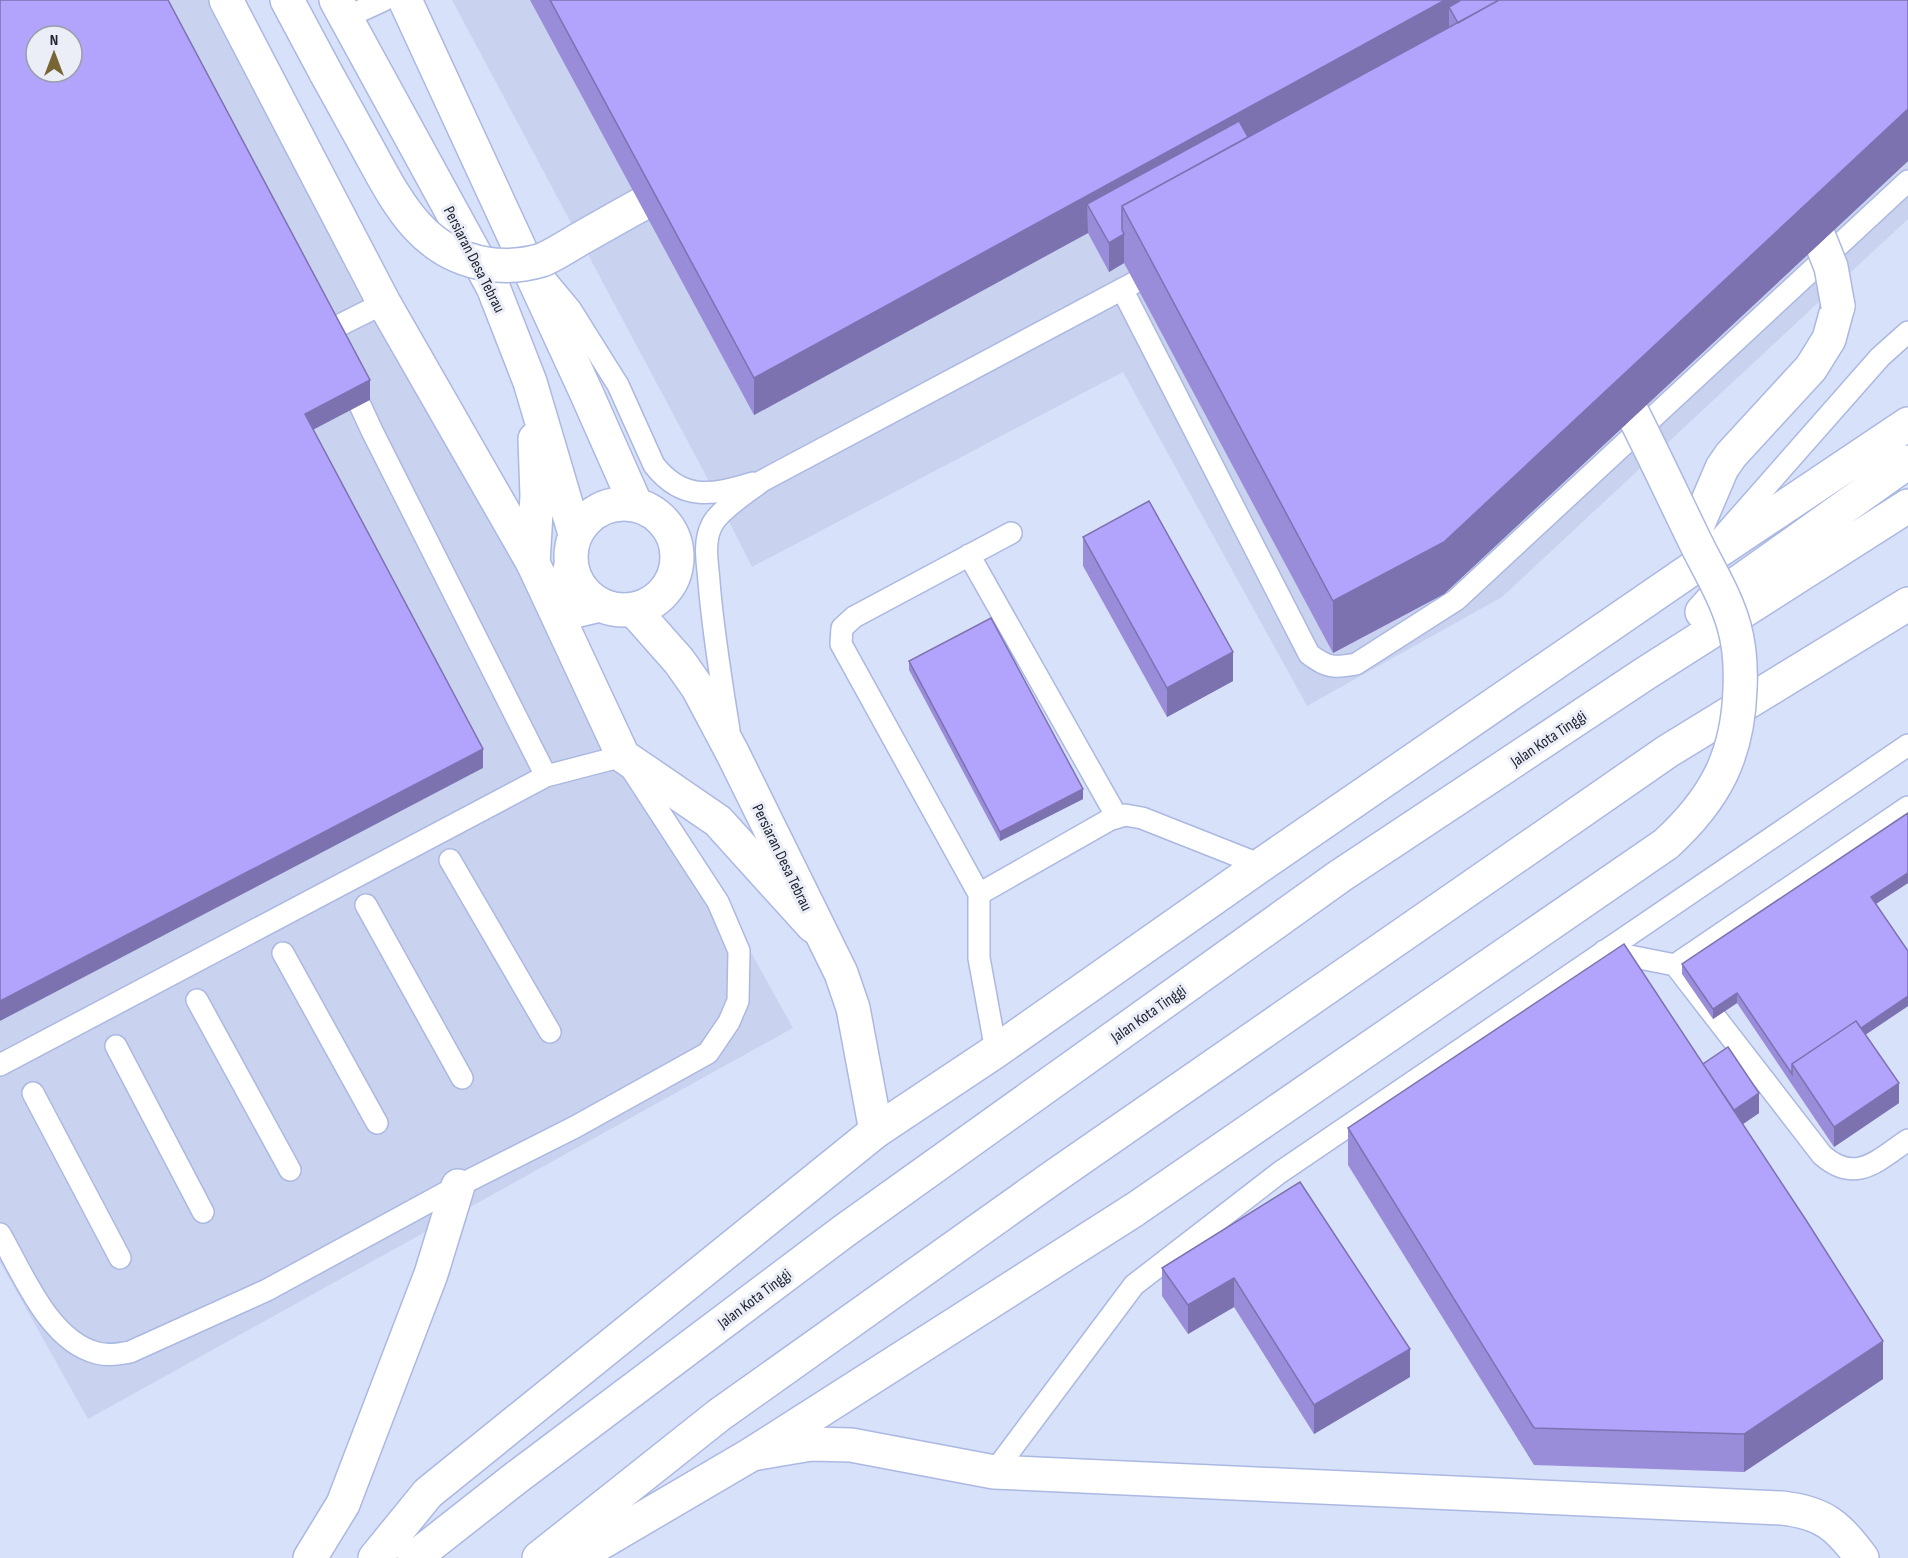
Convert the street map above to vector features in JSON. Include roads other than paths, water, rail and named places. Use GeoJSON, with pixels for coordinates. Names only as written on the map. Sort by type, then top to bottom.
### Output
{"type":"FeatureCollection","features":[{"type":"Feature","properties":{"kind":"main road"},"geometry":{"type":"LineString","coordinates":[[225,0],[384,303],[533,563],[623,756],[718,822],[820,933]]}},
{"type":"Feature","properties":{"kind":"main road"},"geometry":{"type":"LineString","coordinates":[[287,0],[384,180],[417,228],[451,254],[471,262],[495,266],[519,265],[542,260],[642,204]]}},
{"type":"Feature","properties":{"kind":"main road"},"geometry":{"type":"LineString","coordinates":[[405,0],[636,505]]}},
{"type":"Feature","properties":{"kind":"main road","name":"Persiaran Desa Tebrau"},"geometry":{"type":"LineString","coordinates":[[340,9],[493,287],[530,382],[575,534]]}},
{"type":"Feature","properties":{"kind":"main road"},"geometry":{"type":"LineString","coordinates":[[1694,551],[1722,468],[1731,455],[1811,368],[1829,339],[1839,306],[1831,267],[1817,232]]}},
{"type":"Feature","properties":{"kind":"main road"},"geometry":{"type":"LineString","coordinates":[[530,382],[537,496],[533,563]]}},
{"type":"Feature","properties":{"kind":"main road"},"geometry":{"type":"LineString","coordinates":[[575,1558],[752,1454],[1134,1210],[1666,844],[1700,809],[1717,783],[1731,750],[1739,719],[1741,667],[1734,626],[1720,591],[1694,551],[1632,412]]}},
{"type":"Feature","properties":{"kind":"main road"},"geometry":{"type":"LineString","coordinates":[[375,1558],[428,1493],[876,1131],[1261,865],[1694,551],[1908,424]]}},
{"type":"Feature","properties":{"kind":"main road"},"geometry":{"type":"LineString","coordinates":[[1646,673],[1711,602],[1908,462]]}},
{"type":"Feature","properties":{"kind":"main road"},"geometry":{"type":"LineString","coordinates":[[558,615],[571,567],[571,550],[575,534],[583,522],[594,513],[622,504],[636,505],[650,510],[670,530],[676,544],[678,559],[675,573],[668,586],[659,597],[646,605],[633,609],[616,609],[600,604],[578,585],[571,567]]}},
{"type":"Feature","properties":{"kind":"main road","name":"Jalan Kota Tinggi"},"geometry":{"type":"LineString","coordinates":[[414,1558],[517,1476],[844,1231],[1340,876],[1646,673],[1908,506]]}},
{"type":"Feature","properties":{"kind":"main road"},"geometry":{"type":"LineString","coordinates":[[558,615],[600,604]]}},
{"type":"Feature","properties":{"kind":"main road"},"geometry":{"type":"LineString","coordinates":[[539,1558],[719,1416],[1052,1178],[1668,751],[1908,604]]}},
{"type":"Feature","properties":{"kind":"main road","name":"Persiaran Desa Tebrau"},"geometry":{"type":"LineString","coordinates":[[633,609],[698,688],[841,973],[853,1008],[876,1131]]}},
{"type":"Feature","properties":{"kind":"main road"},"geometry":{"type":"LineString","coordinates":[[310,1558],[342,1504],[431,1274],[458,1186]]}},
{"type":"Feature","properties":{"kind":"main road"},"geometry":{"type":"LineString","coordinates":[[752,1454],[811,1444],[851,1445],[994,1472],[1782,1508],[1805,1511],[1828,1521],[1844,1534],[1862,1558]]}},
{"type":"Feature","properties":{"kind":"lane"},"geometry":{"type":"LineString","coordinates":[[340,9],[384,0]]}},
{"type":"Feature","properties":{"kind":"lane"},"geometry":{"type":"LineString","coordinates":[[1122,289],[1309,654],[1323,665],[1339,667],[1356,664],[1456,600],[1908,181]]}},
{"type":"Feature","properties":{"kind":"lane"},"geometry":{"type":"LineString","coordinates":[[518,243],[571,310],[618,385],[654,465],[662,475],[689,492],[705,494],[723,492],[762,481]]}},
{"type":"Feature","properties":{"kind":"lane"},"geometry":{"type":"LineString","coordinates":[[733,754],[714,638],[707,555],[707,539],[710,527],[716,518],[762,481],[1174,262]]}},
{"type":"Feature","properties":{"kind":"lane"},"geometry":{"type":"LineString","coordinates":[[309,301],[546,776]]}},
{"type":"Feature","properties":{"kind":"lane"},"geometry":{"type":"LineString","coordinates":[[326,332],[384,303]]}},
{"type":"Feature","properties":{"kind":"lane"},"geometry":{"type":"LineString","coordinates":[[1694,551],[1880,357],[1908,332]]}},
{"type":"Feature","properties":{"kind":"lane"},"geometry":{"type":"LineString","coordinates":[[996,1050],[979,958],[979,894],[841,644],[842,628],[854,617],[1011,533]]}},
{"type":"Feature","properties":{"kind":"lane"},"geometry":{"type":"LineString","coordinates":[[969,555],[1117,817]]}},
{"type":"Feature","properties":{"kind":"lane"},"geometry":{"type":"LineString","coordinates":[[994,1472],[1134,1285],[1279,1173],[1362,1116],[1548,1002],[1604,951],[1908,745]]}},
{"type":"Feature","properties":{"kind":"lane"},"geometry":{"type":"LineString","coordinates":[[0,1234],[37,1300],[60,1333],[79,1346],[98,1353],[130,1352],[267,1290],[458,1186],[575,1127],[708,1053],[729,1022],[738,1001],[739,951],[718,902],[623,756],[546,776],[437,838],[357,891],[273,938],[187,984],[12,1065]]}},
{"type":"Feature","properties":{"kind":"lane"},"geometry":{"type":"LineString","coordinates":[[1675,965],[1908,807]]}},
{"type":"Feature","properties":{"kind":"lane"},"geometry":{"type":"LineString","coordinates":[[979,894],[1117,817],[1134,815],[1261,865]]}},
{"type":"Feature","properties":{"kind":"lane"},"geometry":{"type":"LineString","coordinates":[[450,860],[550,1032]]}},
{"type":"Feature","properties":{"kind":"lane"},"geometry":{"type":"LineString","coordinates":[[357,891],[462,1078]]}},
{"type":"Feature","properties":{"kind":"lane"},"geometry":{"type":"LineString","coordinates":[[273,938],[376,1123]]}},
{"type":"Feature","properties":{"kind":"lane"},"geometry":{"type":"LineString","coordinates":[[1604,951],[1675,965],[1822,1155],[1833,1165],[1846,1170],[1861,1169],[1908,1140]]}},
{"type":"Feature","properties":{"kind":"lane"},"geometry":{"type":"LineString","coordinates":[[187,984],[290,1170]]}},
{"type":"Feature","properties":{"kind":"lane"},"geometry":{"type":"LineString","coordinates":[[116,1046],[203,1212]]}},
{"type":"Feature","properties":{"kind":"lane"},"geometry":{"type":"LineString","coordinates":[[33,1093],[120,1258]]}},
{"type":"Feature","properties":{"kind":"lane"},"geometry":{"type":"LineString","coordinates":[[1362,1116],[1374,1135]]}}]}
